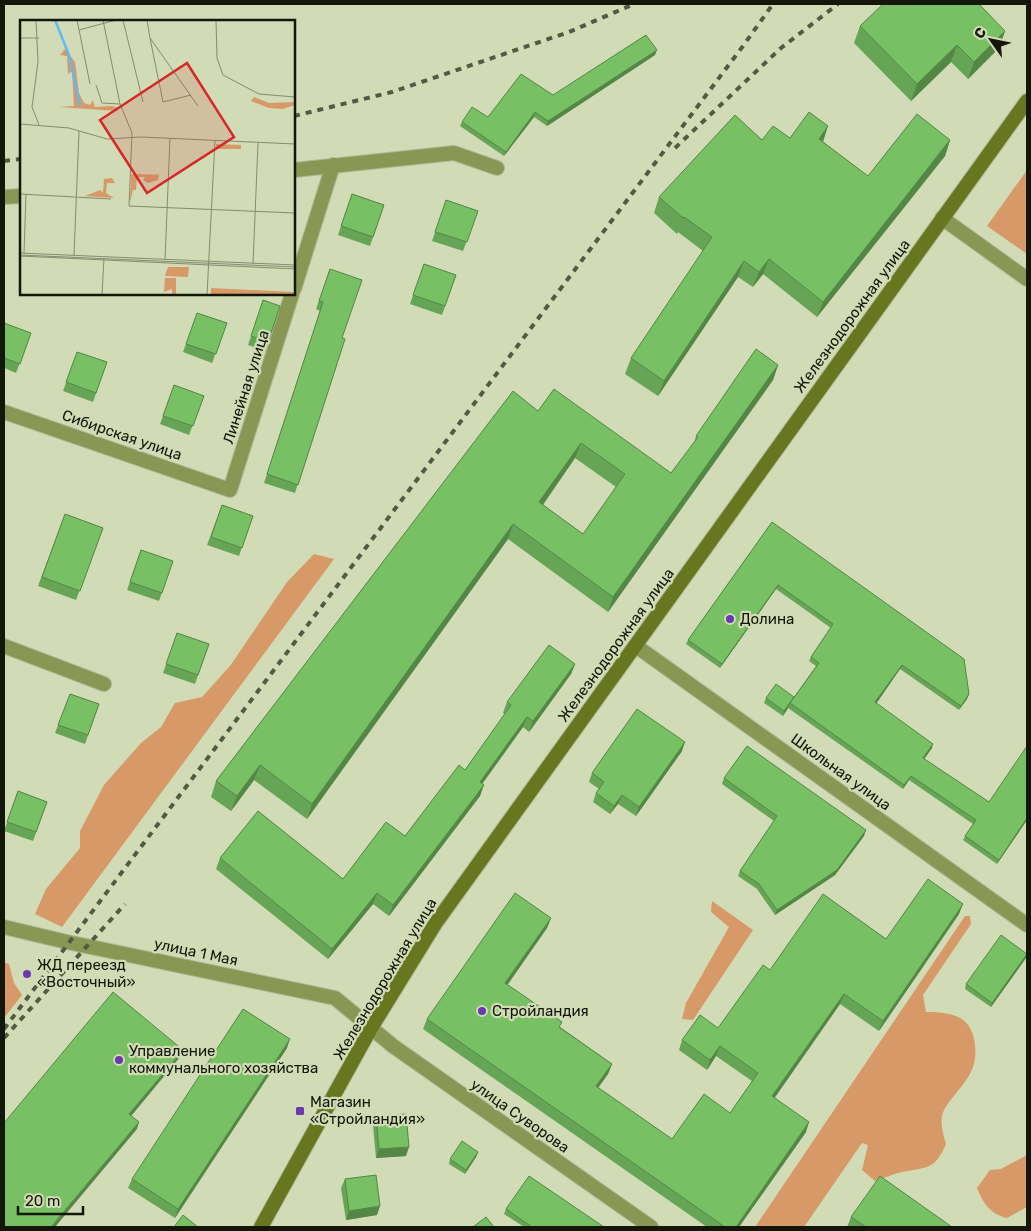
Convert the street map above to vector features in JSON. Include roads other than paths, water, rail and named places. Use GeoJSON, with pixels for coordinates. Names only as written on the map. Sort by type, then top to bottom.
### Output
{"type":"FeatureCollection","features":[{"type":"Feature","properties":{"kind":"main road","name":"Железнодорожная улица"},"geometry":{"type":"LineString","coordinates":[[261,1227],[372,1028],[435,924],[1027,101]]}},
{"type":"Feature","properties":{"kind":"street"},"geometry":{"type":"LineString","coordinates":[[295,170],[454,153],[497,168]]}},
{"type":"Feature","properties":{"kind":"street"},"geometry":{"type":"LineString","coordinates":[[295,287],[333,165]]}},
{"type":"Feature","properties":{"kind":"street"},"geometry":{"type":"LineString","coordinates":[[4,197],[20,196]]}},
{"type":"Feature","properties":{"kind":"street"},"geometry":{"type":"LineString","coordinates":[[942,218],[1027,280]]}},
{"type":"Feature","properties":{"kind":"street","name":"Линейная улица"},"geometry":{"type":"LineString","coordinates":[[230,490],[292,295]]}},
{"type":"Feature","properties":{"kind":"street","name":"Сибирская улица"},"geometry":{"type":"LineString","coordinates":[[4,412],[230,490]]}},
{"type":"Feature","properties":{"kind":"street"},"geometry":{"type":"LineString","coordinates":[[4,646],[104,684]]}},
{"type":"Feature","properties":{"kind":"street","name":"Школьная улица"},"geometry":{"type":"LineString","coordinates":[[636,646],[1027,925]]}},
{"type":"Feature","properties":{"kind":"street","name":"улица 1 Мая"},"geometry":{"type":"LineString","coordinates":[[4,927],[335,998],[372,1028]]}},
{"type":"Feature","properties":{"kind":"street","name":"улица Суворова"},"geometry":{"type":"LineString","coordinates":[[372,1028],[486,1112],[651,1227]]}},
{"type":"Feature","properties":{"kind":"railway"},"geometry":{"type":"LineString","coordinates":[[295,116],[392,92],[569,32],[634,4]]}},
{"type":"Feature","properties":{"kind":"railway"},"geometry":{"type":"LineString","coordinates":[[4,1029],[773,4]]}},
{"type":"Feature","properties":{"kind":"railway"},"geometry":{"type":"LineString","coordinates":[[675,148],[781,48],[838,4]]}},
{"type":"Feature","properties":{"kind":"railway"},"geometry":{"type":"LineString","coordinates":[[4,161],[20,159]]}},
{"type":"Feature","properties":{"kind":"railway"},"geometry":{"type":"LineString","coordinates":[[4,1038],[125,904]]}},
{"type":"Feature","properties":{"kind":"place","name":"Долина"},"geometry":{"type":"Point","coordinates":[730,619]}},
{"type":"Feature","properties":{"kind":"place","name":"ЖД переезд «Восточный»"},"geometry":{"type":"Point","coordinates":[27,974]}},
{"type":"Feature","properties":{"kind":"place","name":"Стройландия"},"geometry":{"type":"Point","coordinates":[482,1011]}},
{"type":"Feature","properties":{"kind":"place","name":"Управление коммунального хозяйства"},"geometry":{"type":"Point","coordinates":[119,1060]}},
{"type":"Feature","properties":{"kind":"place","name":"Магазин «Стройландия»"},"geometry":{"type":"Point","coordinates":[300,1111]}}]}
